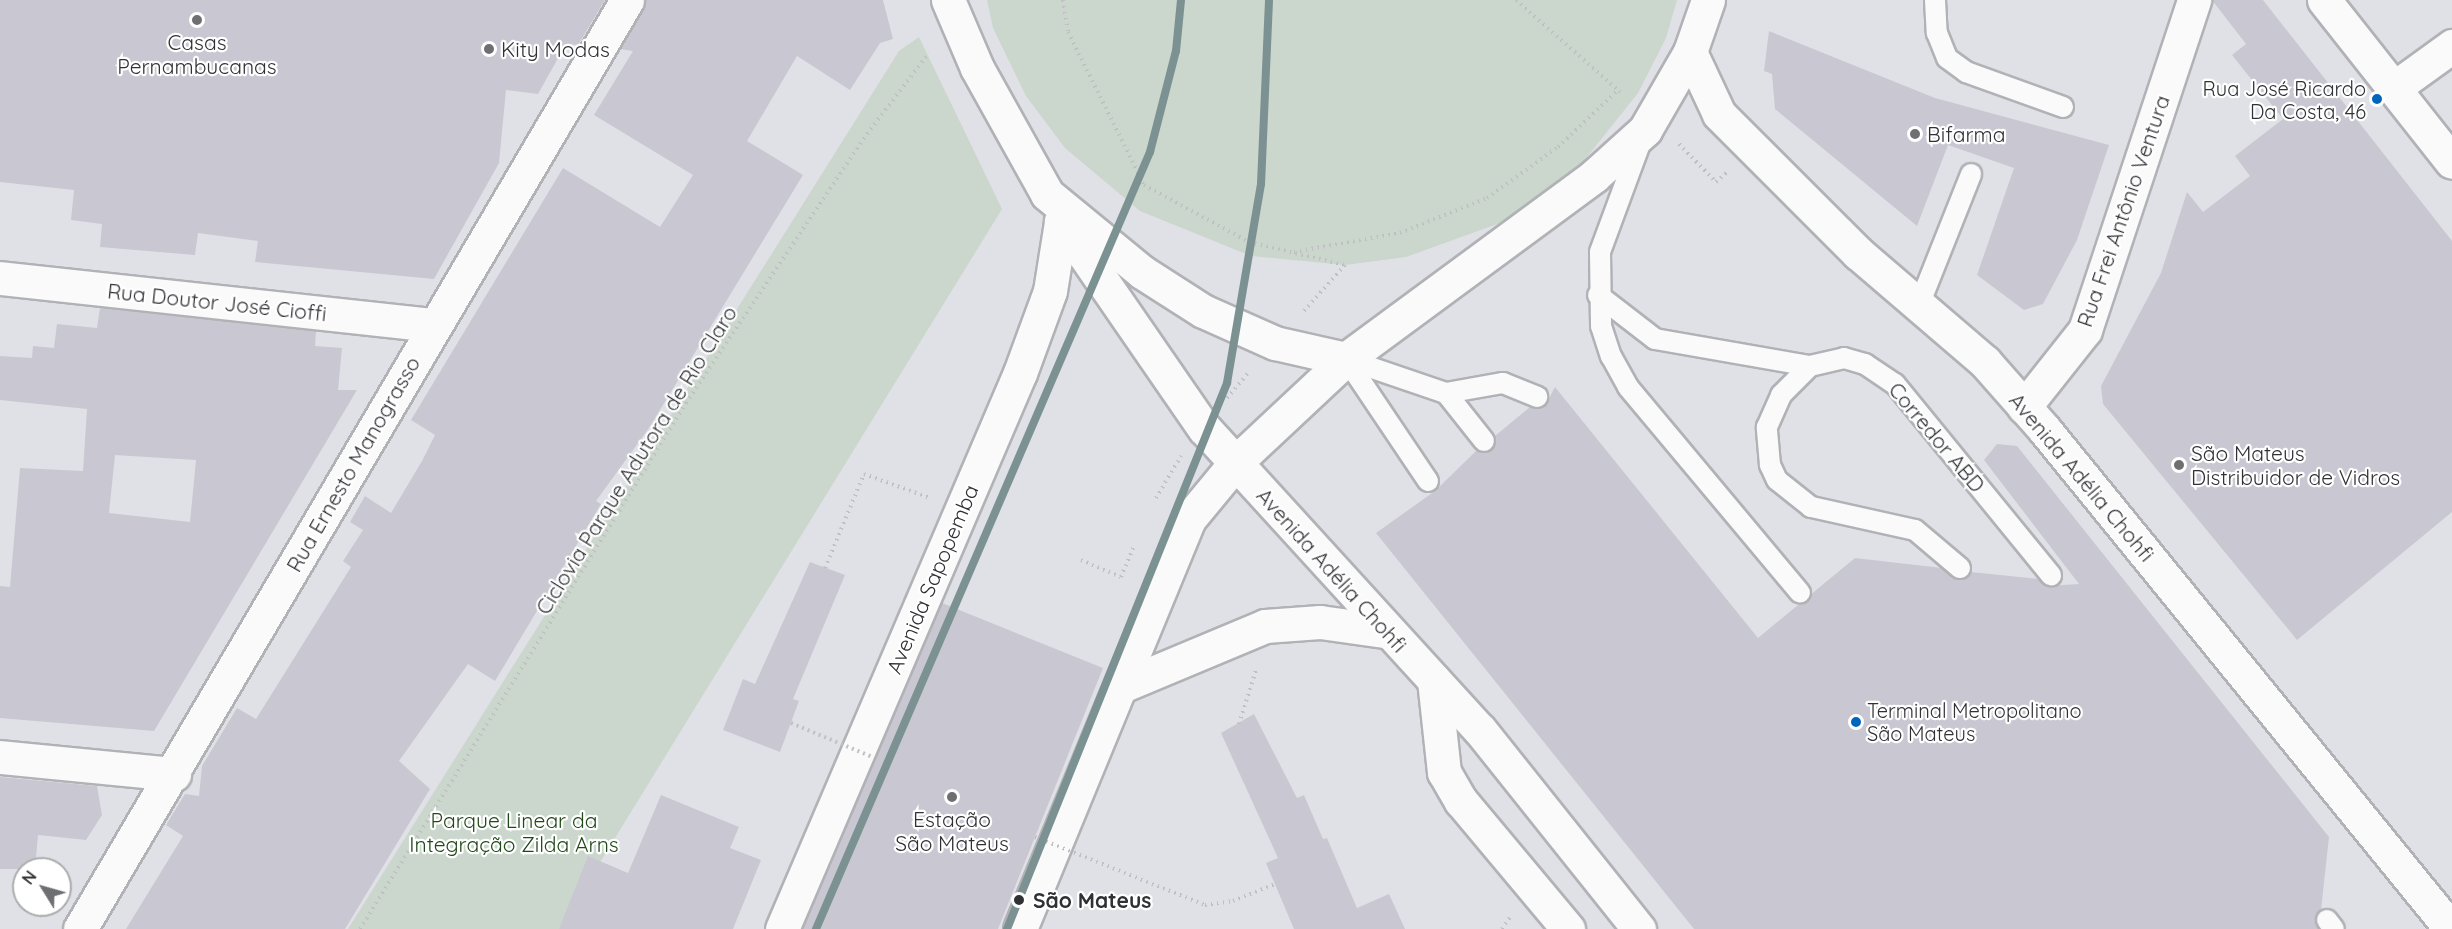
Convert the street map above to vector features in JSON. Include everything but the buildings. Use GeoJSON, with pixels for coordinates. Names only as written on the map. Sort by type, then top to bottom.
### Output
{"type":"FeatureCollection","features":[{"type":"Feature","properties":{"kind":"main road","name":"Rua Ernesto Manograsso"},"geometry":{"type":"LineString","coordinates":[[80,929],[174,774],[433,325],[627,0]]}},
{"type":"Feature","properties":{"kind":"main road"},"geometry":{"type":"LineString","coordinates":[[1020,929],[1124,685],[1189,519],[1236,462],[1346,359],[1594,176],[1645,130],[1690,52],[1708,0]]}},
{"type":"Feature","properties":{"kind":"main road","name":"Rua Frei Antônio Ventura"},"geometry":{"type":"LineString","coordinates":[[2024,407],[2085,330],[2194,0]]}},
{"type":"Feature","properties":{"kind":"main road"},"geometry":{"type":"LineString","coordinates":[[2324,0],[2452,162]]}},
{"type":"Feature","properties":{"kind":"main road","name":"Avenida Adélia Chohfi"},"geometry":{"type":"LineString","coordinates":[[952,10],[1054,208],[1165,378],[1385,631],[1434,680],[1639,929]]}},
{"type":"Feature","properties":{"kind":"main road"},"geometry":{"type":"LineString","coordinates":[[2394,88],[2452,46]]}},
{"type":"Feature","properties":{"kind":"main road","name":"Avenida Adélia Chohfi"},"geometry":{"type":"LineString","coordinates":[[1690,52],[1719,114],[1858,253],[1985,362],[2451,929]]}},
{"type":"Feature","properties":{"kind":"main road"},"geometry":{"type":"LineString","coordinates":[[1054,208],[1142,272],[1203,311],[1275,343],[1346,359]]}},
{"type":"Feature","properties":{"kind":"main road","name":"Avenida Sapopemba"},"geometry":{"type":"LineString","coordinates":[[782,929],[961,510],[1046,303],[1054,208]]}},
{"type":"Feature","properties":{"kind":"main road","name":"Rua Doutor José Cioffi"},"geometry":{"type":"LineString","coordinates":[[0,278],[433,325]]}},
{"type":"Feature","properties":{"kind":"main road"},"geometry":{"type":"LineString","coordinates":[[1124,685],[1265,626],[1320,622],[1385,631]]}},
{"type":"Feature","properties":{"kind":"main road"},"geometry":{"type":"LineString","coordinates":[[1434,680],[1444,772],[1461,801],[1568,929]]}},
{"type":"Feature","properties":{"kind":"main road"},"geometry":{"type":"LineString","coordinates":[[0,757],[174,774]]}},
{"type":"Feature","properties":{"kind":"lane"},"geometry":{"type":"LineString","coordinates":[[1935,0],[1937,33],[1947,58],[1966,72],[2063,107]]}},
{"type":"Feature","properties":{"kind":"lane"},"geometry":{"type":"LineString","coordinates":[[1645,130],[1600,252],[1598,295],[1601,326],[1628,387],[1800,594]]}},
{"type":"Feature","properties":{"kind":"lane"},"geometry":{"type":"LineString","coordinates":[[1919,305],[1971,174]]}},
{"type":"Feature","properties":{"kind":"lane"},"geometry":{"type":"LineString","coordinates":[[1598,295],[1655,339],[1810,366]]}},
{"type":"Feature","properties":{"kind":"lane","name":"Corredor ABD"},"geometry":{"type":"LineString","coordinates":[[1810,366],[1844,358],[1865,364],[1895,384],[2051,575]]}},
{"type":"Feature","properties":{"kind":"lane"},"geometry":{"type":"LineString","coordinates":[[1346,359],[1446,393],[1503,383],[1537,397]]}},
{"type":"Feature","properties":{"kind":"lane"},"geometry":{"type":"LineString","coordinates":[[1346,359],[1428,481]]}},
{"type":"Feature","properties":{"kind":"lane"},"geometry":{"type":"LineString","coordinates":[[1810,366],[1781,395],[1767,427],[1770,465],[1777,480],[1811,507],[1916,530],[1960,568]]}},
{"type":"Feature","properties":{"kind":"lane"},"geometry":{"type":"LineString","coordinates":[[1446,393],[1484,441]]}},
{"type":"Feature","properties":{"kind":"path"},"geometry":{"type":"LineString","coordinates":[[1063,0],[1068,32],[1144,185],[1249,242],[1345,265]]}},
{"type":"Feature","properties":{"kind":"path"},"geometry":{"type":"LineString","coordinates":[[1291,252],[1400,233],[1487,198],[1558,147],[1618,90],[1516,0]]}},
{"type":"Feature","properties":{"kind":"path","name":"Ciclovia Parque Adutora de Rio Claro"},"geometry":{"type":"LineString","coordinates":[[360,929],[686,403],[952,10]]}},
{"type":"Feature","properties":{"kind":"path"},"geometry":{"type":"LineString","coordinates":[[1224,401],[1252,369]]}},
{"type":"Feature","properties":{"kind":"path"},"geometry":{"type":"LineString","coordinates":[[825,568],[864,474],[961,510]]}},
{"type":"Feature","properties":{"kind":"path"},"geometry":{"type":"LineString","coordinates":[[1152,507],[1165,477]]}},
{"type":"Feature","properties":{"kind":"path"},"geometry":{"type":"LineString","coordinates":[[1081,560],[1121,577],[1138,537]]}},
{"type":"Feature","properties":{"kind":"path"},"geometry":{"type":"LineString","coordinates":[[1239,724],[1255,664]]}},
{"type":"Feature","properties":{"kind":"path"},"geometry":{"type":"LineString","coordinates":[[791,723],[870,756]]}},
{"type":"Feature","properties":{"kind":"path"},"geometry":{"type":"LineString","coordinates":[[1035,837],[1205,905],[1233,901],[1275,884]]}},
{"type":"Feature","properties":{"kind":"green space"},"geometry":{"type":"Polygon","coordinates":[[[987,0],[1677,0],[1666,38],[1638,93],[1583,162],[1500,223],[1406,257],[1345,265],[1251,256],[1140,211],[1065,148],[1026,96],[993,28],[987,0]]]}},
{"type":"Feature","properties":{"kind":"green space","name":"Parque Linear da Integração Zilda Arns"},"geometry":{"type":"Polygon","coordinates":[[[919,37],[1002,209],[559,929],[348,929],[899,51],[919,37]]]}},
{"type":"Feature","properties":{"kind":"transit line"},"geometry":{"type":"LineString","coordinates":[[816,929],[1150,152],[1176,51],[1181,0]]}},
{"type":"Feature","properties":{"kind":"transit line"},"geometry":{"type":"LineString","coordinates":[[1007,929],[1227,383],[1261,184],[1269,0]]}},
{"type":"Feature","properties":{"kind":"place","name":"Casas Pernambucanas"},"geometry":{"type":"Point","coordinates":[197,20]}},
{"type":"Feature","properties":{"kind":"place","name":"Kity Modas"},"geometry":{"type":"Point","coordinates":[489,49]}},
{"type":"Feature","properties":{"kind":"place","name":"Rua José Ricardo Da Costa, 46"},"geometry":{"type":"Point","coordinates":[2377,99]}},
{"type":"Feature","properties":{"kind":"place","name":"Bifarma"},"geometry":{"type":"Point","coordinates":[1915,134]}},
{"type":"Feature","properties":{"kind":"place","name":"São Mateus Distribuidor de Vidros"},"geometry":{"type":"Point","coordinates":[2179,465]}},
{"type":"Feature","properties":{"kind":"place","name":"Terminal Metropolitano São Mateus"},"geometry":{"type":"Point","coordinates":[1856,722]}},
{"type":"Feature","properties":{"kind":"place","name":"Estação São Mateus"},"geometry":{"type":"Point","coordinates":[952,797]}},
{"type":"Feature","properties":{"kind":"place","name":"São Mateus"},"geometry":{"type":"Point","coordinates":[1019,900]}}]}
